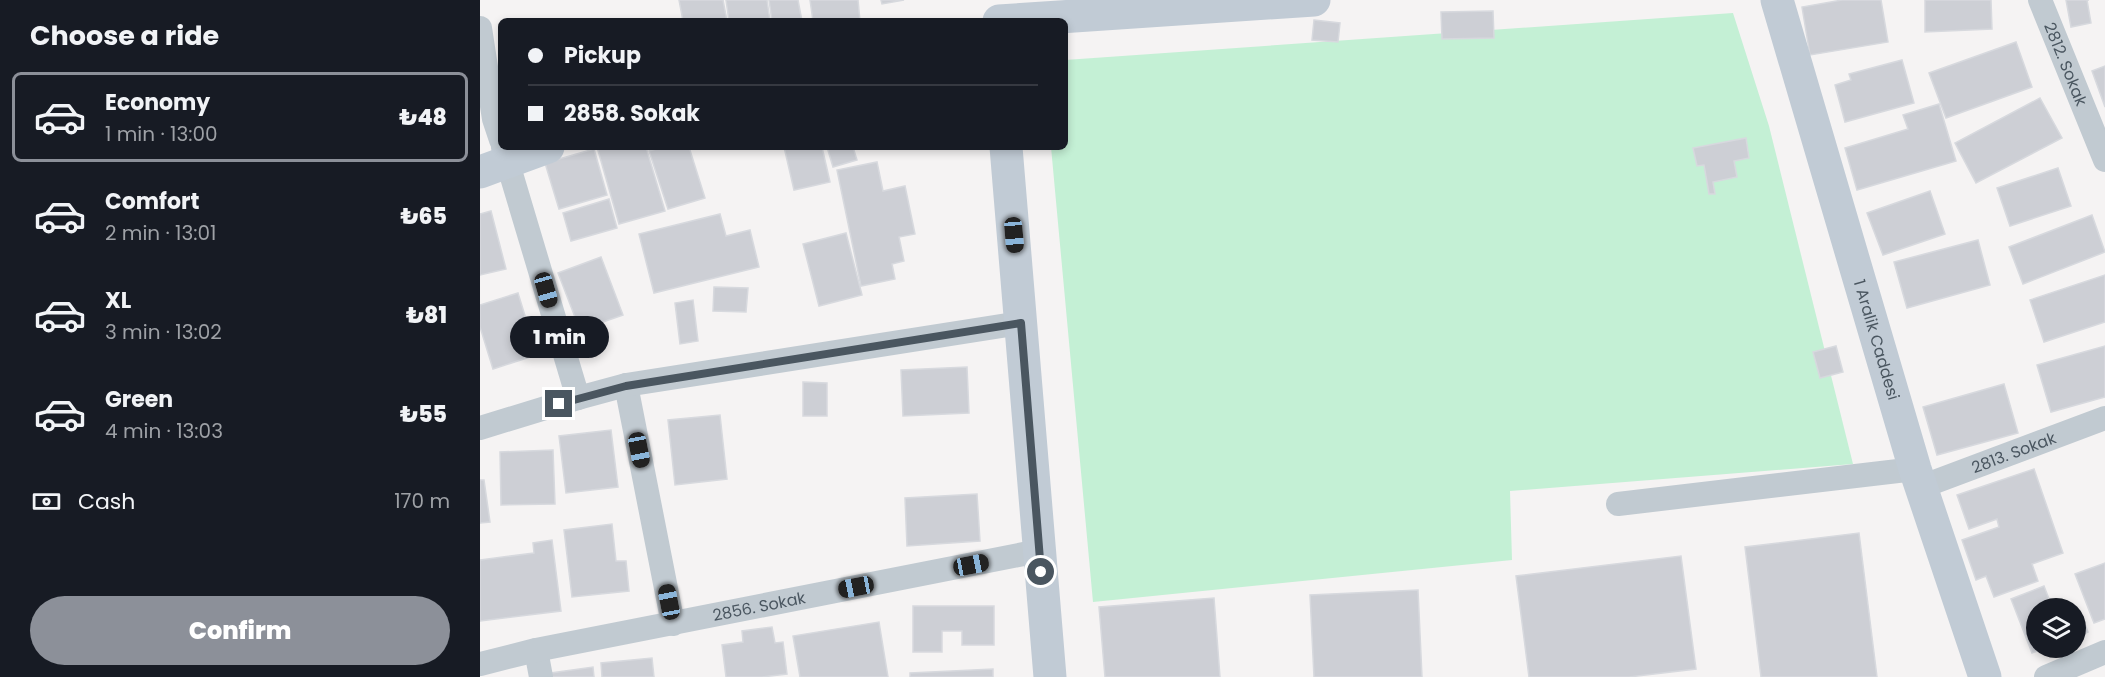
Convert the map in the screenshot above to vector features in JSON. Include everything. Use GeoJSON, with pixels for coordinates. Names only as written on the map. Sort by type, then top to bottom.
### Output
{"type":"FeatureCollection","features":[{"type":"Feature","properties":{"kind":"main road"},"geometry":{"type":"LineString","coordinates":[[994,0],[997,18]]}},
{"type":"Feature","properties":{"kind":"main road"},"geometry":{"type":"LineString","coordinates":[[1043,18],[1314,0]]}},
{"type":"Feature","properties":{"kind":"main road","name":"1 Aralik Caddesi"},"geometry":{"type":"LineString","coordinates":[[1777,0],[1918,478],[1985,677]]}},
{"type":"Feature","properties":{"kind":"main road"},"geometry":{"type":"LineString","coordinates":[[498,155],[529,150]]}},
{"type":"Feature","properties":{"kind":"main road"},"geometry":{"type":"LineString","coordinates":[[1006,150],[1050,677]]}},
{"type":"Feature","properties":{"kind":"street","name":"2812. Sokak"},"geometry":{"type":"LineString","coordinates":[[2040,0],[2105,160]]}},
{"type":"Feature","properties":{"kind":"street"},"geometry":{"type":"LineString","coordinates":[[480,28],[498,155],[578,398]]}},
{"type":"Feature","properties":{"kind":"street"},"geometry":{"type":"LineString","coordinates":[[480,428],[626,386],[1021,323]]}},
{"type":"Feature","properties":{"kind":"street"},"geometry":{"type":"LineString","coordinates":[[626,386],[673,624]]}},
{"type":"Feature","properties":{"kind":"street","name":"2813. Sokak"},"geometry":{"type":"LineString","coordinates":[[1618,504],[1918,478],[2105,418]]}},
{"type":"Feature","properties":{"kind":"street","name":"2856. Sokak"},"geometry":{"type":"LineString","coordinates":[[480,664],[536,650],[1039,551]]}},
{"type":"Feature","properties":{"kind":"street"},"geometry":{"type":"LineString","coordinates":[[536,650],[541,677]]}},
{"type":"Feature","properties":{"kind":"street"},"geometry":{"type":"LineString","coordinates":[[2046,677],[2105,652]]}},
{"type":"Feature","properties":{"kind":"green space"},"geometry":{"type":"Polygon","coordinates":[[[1733,13],[1769,126],[1853,464],[1510,491],[1512,560],[1093,602],[1051,150],[1068,150],[1068,60],[1733,13]]]}},
{"type":"Feature","properties":{"kind":"building"},"geometry":{"type":"Polygon","coordinates":[[[679,0],[723,0],[726,18],[682,18],[679,0]]]}},
{"type":"Feature","properties":{"kind":"building"},"geometry":{"type":"Polygon","coordinates":[[[726,0],[767,0],[770,18],[729,18],[726,0]]]}},
{"type":"Feature","properties":{"kind":"building"},"geometry":{"type":"Polygon","coordinates":[[[769,0],[798,0],[801,18],[772,18],[769,0]]]}},
{"type":"Feature","properties":{"kind":"building"},"geometry":{"type":"Polygon","coordinates":[[[810,0],[858,0],[860,18],[813,18],[810,0]]]}},
{"type":"Feature","properties":{"kind":"building"},"geometry":{"type":"Polygon","coordinates":[[[881,0],[904,0],[882,4],[881,0]]]}},
{"type":"Feature","properties":{"kind":"building"},"geometry":{"type":"Polygon","coordinates":[[[1842,0],[1881,0],[1888,42],[1810,55],[1802,7],[1842,0]]]}},
{"type":"Feature","properties":{"kind":"building"},"geometry":{"type":"Polygon","coordinates":[[[1925,0],[1991,0],[1992,29],[1925,32],[1925,0]]]}},
{"type":"Feature","properties":{"kind":"building"},"geometry":{"type":"Polygon","coordinates":[[[2066,0],[2087,0],[2091,23],[2071,27],[2066,0]]]}},
{"type":"Feature","properties":{"kind":"building"},"geometry":{"type":"Polygon","coordinates":[[[1493,11],[1494,38],[1442,39],[1441,12],[1493,11]]]}},
{"type":"Feature","properties":{"kind":"building"},"geometry":{"type":"Polygon","coordinates":[[[1314,20],[1340,23],[1338,42],[1312,40],[1314,20]]]}},
{"type":"Feature","properties":{"kind":"building"},"geometry":{"type":"Polygon","coordinates":[[[2016,42],[2032,87],[1946,118],[1929,73],[2016,42]]]}},
{"type":"Feature","properties":{"kind":"building"},"geometry":{"type":"Polygon","coordinates":[[[1902,60],[1914,103],[1845,122],[1835,85],[1851,80],[1849,74],[1902,60]]]}},
{"type":"Feature","properties":{"kind":"building"},"geometry":{"type":"Polygon","coordinates":[[[2105,66],[2105,107],[2092,71],[2105,66]]]}},
{"type":"Feature","properties":{"kind":"building"},"geometry":{"type":"Polygon","coordinates":[[[2040,98],[2062,138],[1976,183],[1955,143],[2040,98]]]}},
{"type":"Feature","properties":{"kind":"building"},"geometry":{"type":"Polygon","coordinates":[[[1939,104],[1956,161],[1857,190],[1845,148],[1908,129],[1903,115],[1939,104]]]}},
{"type":"Feature","properties":{"kind":"building"},"geometry":{"type":"Polygon","coordinates":[[[1746,138],[1749,158],[1734,161],[1737,177],[1713,182],[1715,194],[1709,194],[1704,165],[1697,166],[1693,148],[1746,138]]]}},
{"type":"Feature","properties":{"kind":"building"},"geometry":{"type":"Polygon","coordinates":[[[594,150],[607,195],[559,209],[545,163],[594,150]]]}},
{"type":"Feature","properties":{"kind":"building"},"geometry":{"type":"Polygon","coordinates":[[[598,150],[647,150],[665,211],[619,224],[598,150]]]}},
{"type":"Feature","properties":{"kind":"building"},"geometry":{"type":"Polygon","coordinates":[[[690,150],[705,198],[668,209],[649,151],[690,150]]]}},
{"type":"Feature","properties":{"kind":"building"},"geometry":{"type":"Polygon","coordinates":[[[785,150],[823,150],[830,182],[794,190],[785,150]]]}},
{"type":"Feature","properties":{"kind":"building"},"geometry":{"type":"Polygon","coordinates":[[[828,150],[854,150],[857,160],[833,167],[828,150]]]}},
{"type":"Feature","properties":{"kind":"building"},"geometry":{"type":"Polygon","coordinates":[[[877,162],[883,191],[905,186],[915,234],[899,237],[904,261],[892,264],[895,279],[861,286],[837,170],[877,162]]]}},
{"type":"Feature","properties":{"kind":"building"},"geometry":{"type":"Polygon","coordinates":[[[2058,168],[2071,206],[2010,226],[1997,188],[2058,168]]]}},
{"type":"Feature","properties":{"kind":"building"},"geometry":{"type":"Polygon","coordinates":[[[1930,191],[1945,234],[1883,255],[1867,213],[1930,191]]]}},
{"type":"Feature","properties":{"kind":"building"},"geometry":{"type":"Polygon","coordinates":[[[609,199],[617,228],[571,241],[563,213],[609,199]]]}},
{"type":"Feature","properties":{"kind":"building"},"geometry":{"type":"Polygon","coordinates":[[[491,211],[506,269],[480,275],[480,214],[491,211]]]}},
{"type":"Feature","properties":{"kind":"building"},"geometry":{"type":"Polygon","coordinates":[[[720,214],[726,236],[750,230],[759,267],[654,293],[639,234],[720,214]]]}},
{"type":"Feature","properties":{"kind":"building"},"geometry":{"type":"Polygon","coordinates":[[[2092,215],[2105,252],[2023,284],[2009,247],[2092,215]]]}},
{"type":"Feature","properties":{"kind":"building"},"geometry":{"type":"Polygon","coordinates":[[[846,233],[862,295],[819,306],[803,244],[846,233]]]}},
{"type":"Feature","properties":{"kind":"building"},"geometry":{"type":"Polygon","coordinates":[[[1978,240],[1990,285],[1907,308],[1894,262],[1978,240]]]}},
{"type":"Feature","properties":{"kind":"building"},"geometry":{"type":"Polygon","coordinates":[[[601,257],[623,315],[580,330],[558,273],[601,257]]]}},
{"type":"Feature","properties":{"kind":"building"},"geometry":{"type":"Polygon","coordinates":[[[2105,275],[2105,322],[2044,342],[2030,300],[2105,275]]]}},
{"type":"Feature","properties":{"kind":"building"},"geometry":{"type":"Polygon","coordinates":[[[714,287],[748,288],[746,312],[713,311],[714,287]]]}},
{"type":"Feature","properties":{"kind":"building"},"geometry":{"type":"Polygon","coordinates":[[[518,293],[531,335],[524,338],[530,357],[493,369],[480,327],[480,305],[518,293]]]}},
{"type":"Feature","properties":{"kind":"building"},"geometry":{"type":"Polygon","coordinates":[[[693,300],[698,341],[680,344],[675,303],[693,300]]]}},
{"type":"Feature","properties":{"kind":"building"},"geometry":{"type":"Polygon","coordinates":[[[1836,346],[1843,372],[1820,378],[1813,352],[1836,346]]]}},
{"type":"Feature","properties":{"kind":"building"},"geometry":{"type":"Polygon","coordinates":[[[2105,346],[2105,397],[2051,412],[2037,365],[2105,346]]]}},
{"type":"Feature","properties":{"kind":"building"},"geometry":{"type":"Polygon","coordinates":[[[967,367],[969,413],[903,416],[901,370],[967,367]]]}},
{"type":"Feature","properties":{"kind":"building"},"geometry":{"type":"Polygon","coordinates":[[[803,382],[827,383],[827,416],[803,416],[803,382]]]}},
{"type":"Feature","properties":{"kind":"building"},"geometry":{"type":"Polygon","coordinates":[[[2004,384],[2018,433],[1937,455],[1923,407],[2004,384]]]}},
{"type":"Feature","properties":{"kind":"building"},"geometry":{"type":"Polygon","coordinates":[[[720,415],[727,479],[675,485],[668,420],[720,415]]]}},
{"type":"Feature","properties":{"kind":"building"},"geometry":{"type":"Polygon","coordinates":[[[611,430],[618,487],[566,493],[559,436],[611,430]]]}},
{"type":"Feature","properties":{"kind":"building"},"geometry":{"type":"Polygon","coordinates":[[[553,450],[555,504],[501,505],[500,452],[553,450]]]}},
{"type":"Feature","properties":{"kind":"building"},"geometry":{"type":"Polygon","coordinates":[[[2034,469],[2063,553],[2032,564],[2038,581],[1994,597],[1986,576],[1976,580],[1962,540],[1999,527],[1997,519],[1969,529],[1957,495],[2034,469]]]}},
{"type":"Feature","properties":{"kind":"building"},"geometry":{"type":"Polygon","coordinates":[[[480,480],[484,480],[490,522],[480,523],[480,480]]]}},
{"type":"Feature","properties":{"kind":"building"},"geometry":{"type":"Polygon","coordinates":[[[977,494],[980,541],[907,546],[905,498],[977,494]]]}},
{"type":"Feature","properties":{"kind":"building"},"geometry":{"type":"Polygon","coordinates":[[[612,524],[616,561],[626,561],[629,591],[572,597],[564,530],[612,524]]]}},
{"type":"Feature","properties":{"kind":"building"},"geometry":{"type":"Polygon","coordinates":[[[1859,533],[1877,677],[1761,677],[1745,547],[1859,533]]]}},
{"type":"Feature","properties":{"kind":"building"},"geometry":{"type":"Polygon","coordinates":[[[552,540],[561,611],[480,621],[480,560],[534,553],[533,543],[552,540]]]}},
{"type":"Feature","properties":{"kind":"building"},"geometry":{"type":"Polygon","coordinates":[[[1681,556],[1696,669],[1629,677],[1529,677],[1516,576],[1681,556]]]}},
{"type":"Feature","properties":{"kind":"building"},"geometry":{"type":"Polygon","coordinates":[[[2105,563],[2105,619],[2094,623],[2075,574],[2105,563]]]}},
{"type":"Feature","properties":{"kind":"building"},"geometry":{"type":"Polygon","coordinates":[[[2044,586],[2049,598],[2026,598],[2026,638],[2011,599],[2044,586]]]}},
{"type":"Feature","properties":{"kind":"building"},"geometry":{"type":"Polygon","coordinates":[[[1418,590],[1422,677],[1314,677],[1310,595],[1418,590]]]}},
{"type":"Feature","properties":{"kind":"building"},"geometry":{"type":"Polygon","coordinates":[[[1214,598],[1220,677],[1105,677],[1099,607],[1214,598]]]}},
{"type":"Feature","properties":{"kind":"building"},"geometry":{"type":"Polygon","coordinates":[[[913,606],[994,606],[994,645],[962,645],[962,631],[942,631],[942,652],[913,652],[913,606]]]}},
{"type":"Feature","properties":{"kind":"building"},"geometry":{"type":"Polygon","coordinates":[[[879,622],[888,677],[800,677],[793,636],[879,622]]]}},
{"type":"Feature","properties":{"kind":"building"},"geometry":{"type":"Polygon","coordinates":[[[772,627],[775,643],[783,642],[787,674],[726,677],[722,645],[743,642],[742,631],[772,627]]]}},
{"type":"Feature","properties":{"kind":"building"},"geometry":{"type":"Polygon","coordinates":[[[652,658],[654,677],[602,677],[601,663],[652,658]]]}},
{"type":"Feature","properties":{"kind":"building"},"geometry":{"type":"Polygon","coordinates":[[[593,667],[594,677],[551,677],[551,673],[593,667]]]}},
{"type":"Feature","properties":{"kind":"building"},"geometry":{"type":"Polygon","coordinates":[[[993,669],[993,677],[910,677],[910,673],[993,669]]]}},
{"type":"Feature","properties":{"kind":"route"},"geometry":{"type":"LineString","coordinates":[[559,404],[626,386],[1021,323],[1041,572]]}}]}
